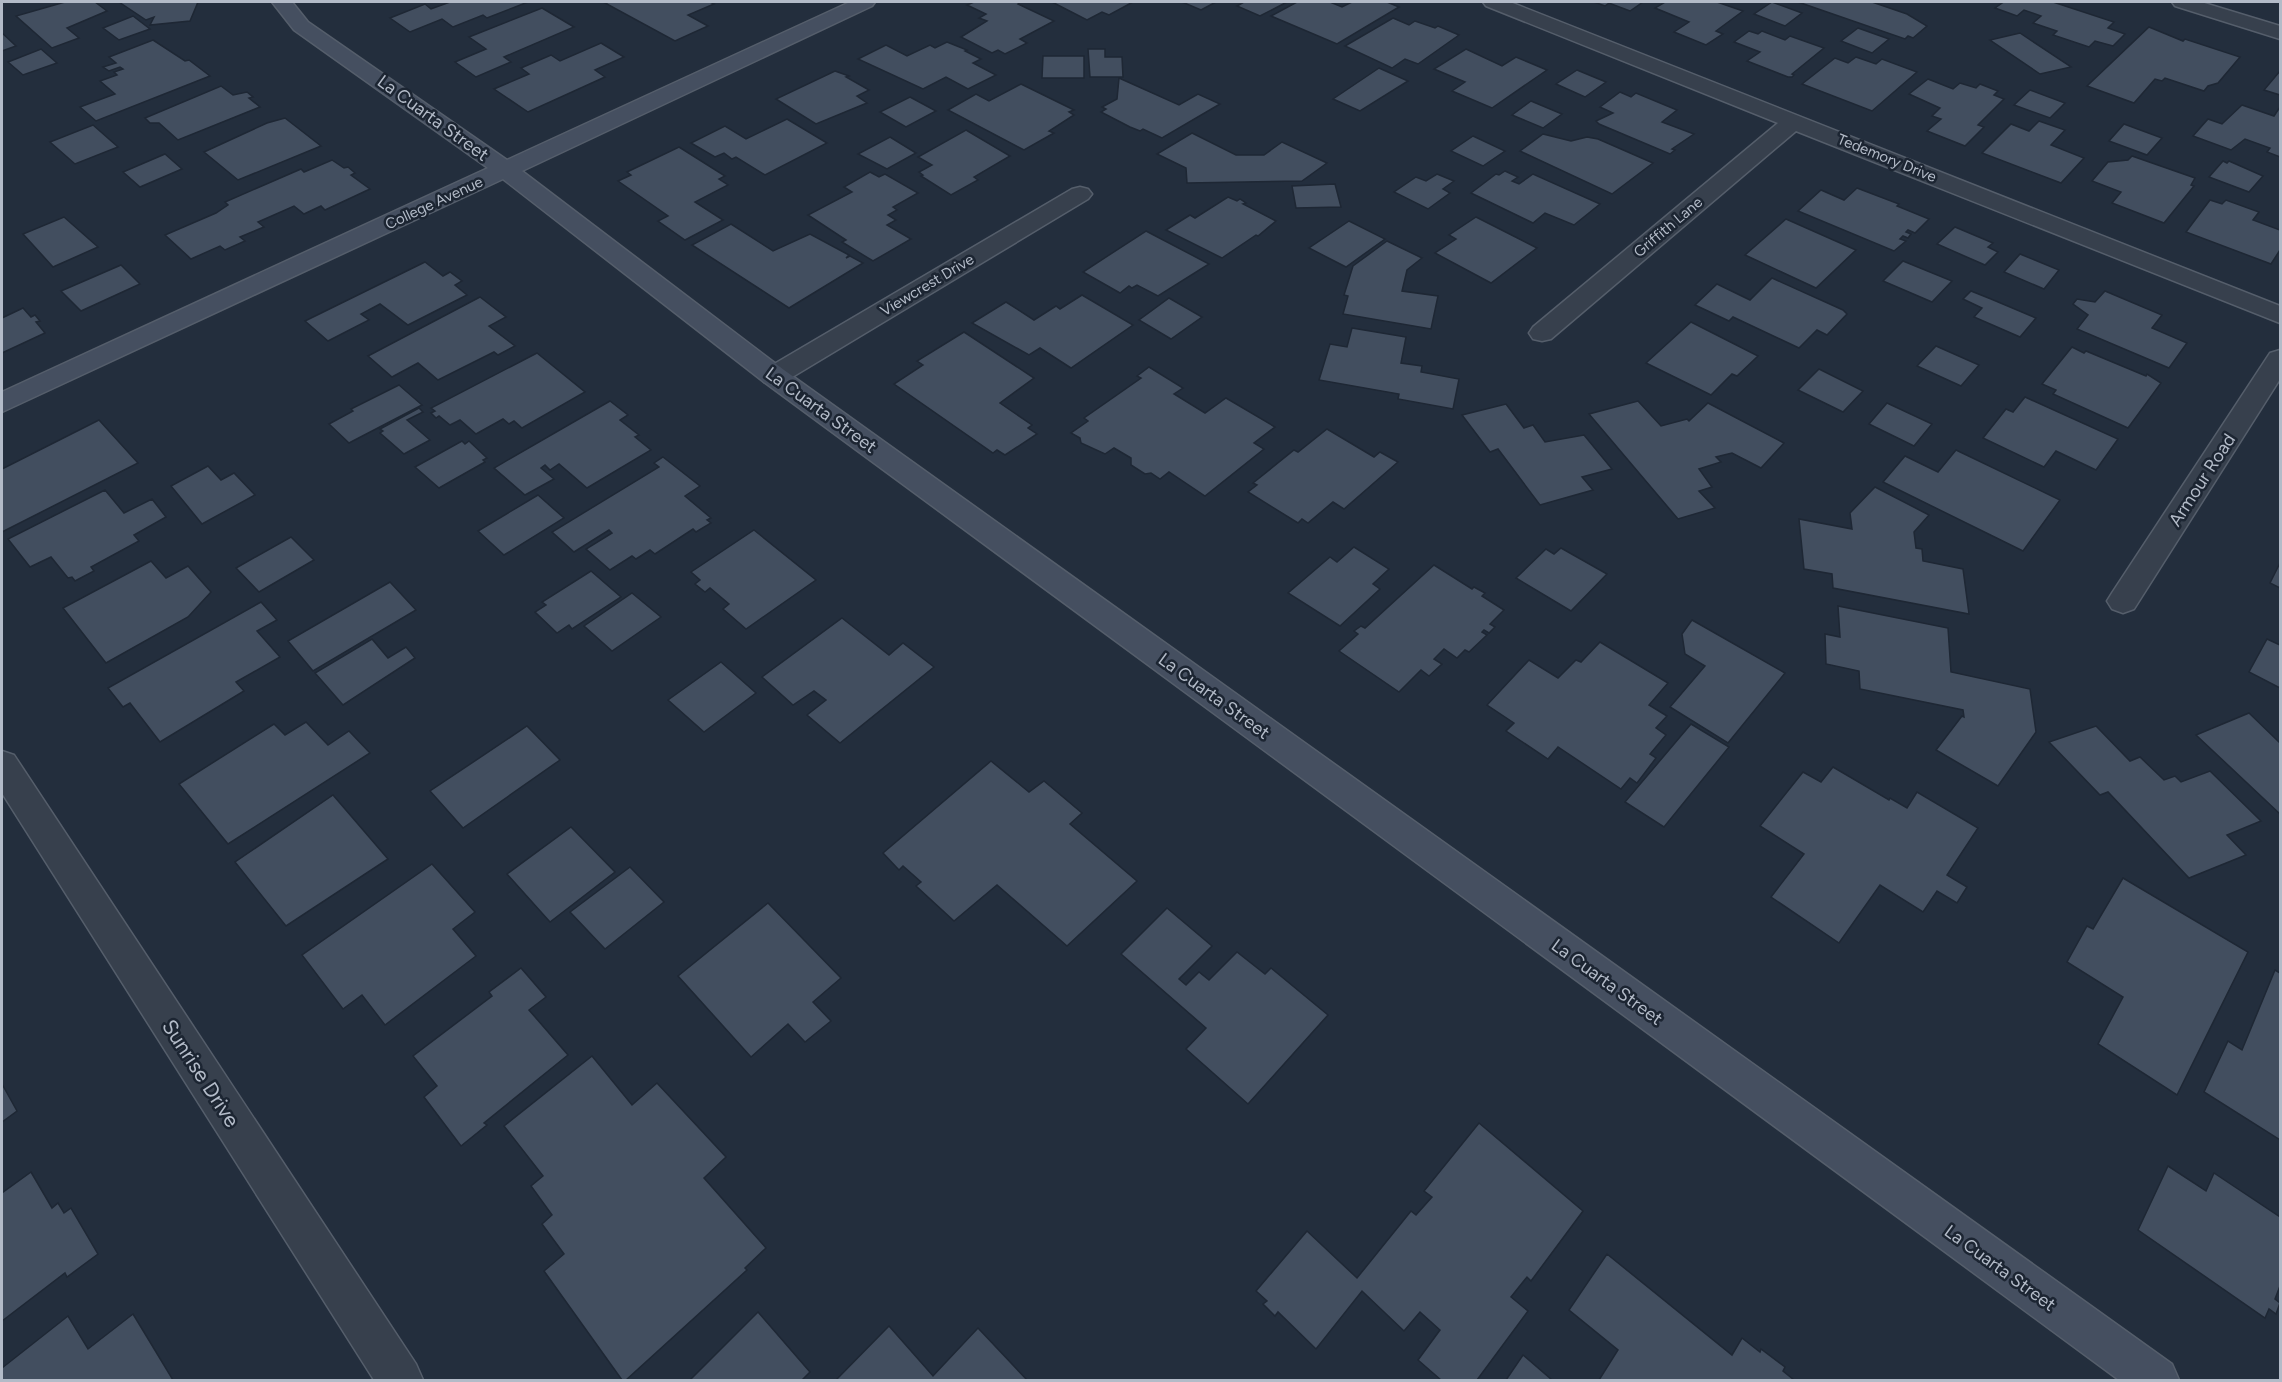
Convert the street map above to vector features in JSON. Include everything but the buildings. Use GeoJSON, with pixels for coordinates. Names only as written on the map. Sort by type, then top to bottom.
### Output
{"type":"FeatureCollection","features":[{"type":"Feature","properties":{"kind":"street","name":"La Cuarta Street"},"geometry":{"type":"LineString","coordinates":[[282,2],[301,26],[506,170],[774,376],[2156,1380]]}},
{"type":"Feature","properties":{"kind":"street","name":"College Avenue"},"geometry":{"type":"LineString","coordinates":[[2,403],[865,2]]}},
{"type":"Feature","properties":{"kind":"street","name":"Tedemory Drive"},"geometry":{"type":"LineString","coordinates":[[1493,2],[2280,315]]}},
{"type":"Feature","properties":{"kind":"street"},"geometry":{"type":"LineString","coordinates":[[2182,2],[2280,33]]}},
{"type":"Feature","properties":{"kind":"street","name":"Griffith Lane"},"geometry":{"type":"LineString","coordinates":[[1542,333],[1794,121]]}},
{"type":"Feature","properties":{"kind":"street","name":"Viewcrest Drive"},"geometry":{"type":"LineString","coordinates":[[774,376],[1080,194]]}},
{"type":"Feature","properties":{"kind":"street","name":"Armour Road"},"geometry":{"type":"LineString","coordinates":[[2123,601],[2280,359]]}},
{"type":"Feature","properties":{"kind":"street","name":"Sunrise Drive"},"geometry":{"type":"LineString","coordinates":[[2,765],[400,1380]]}}]}
